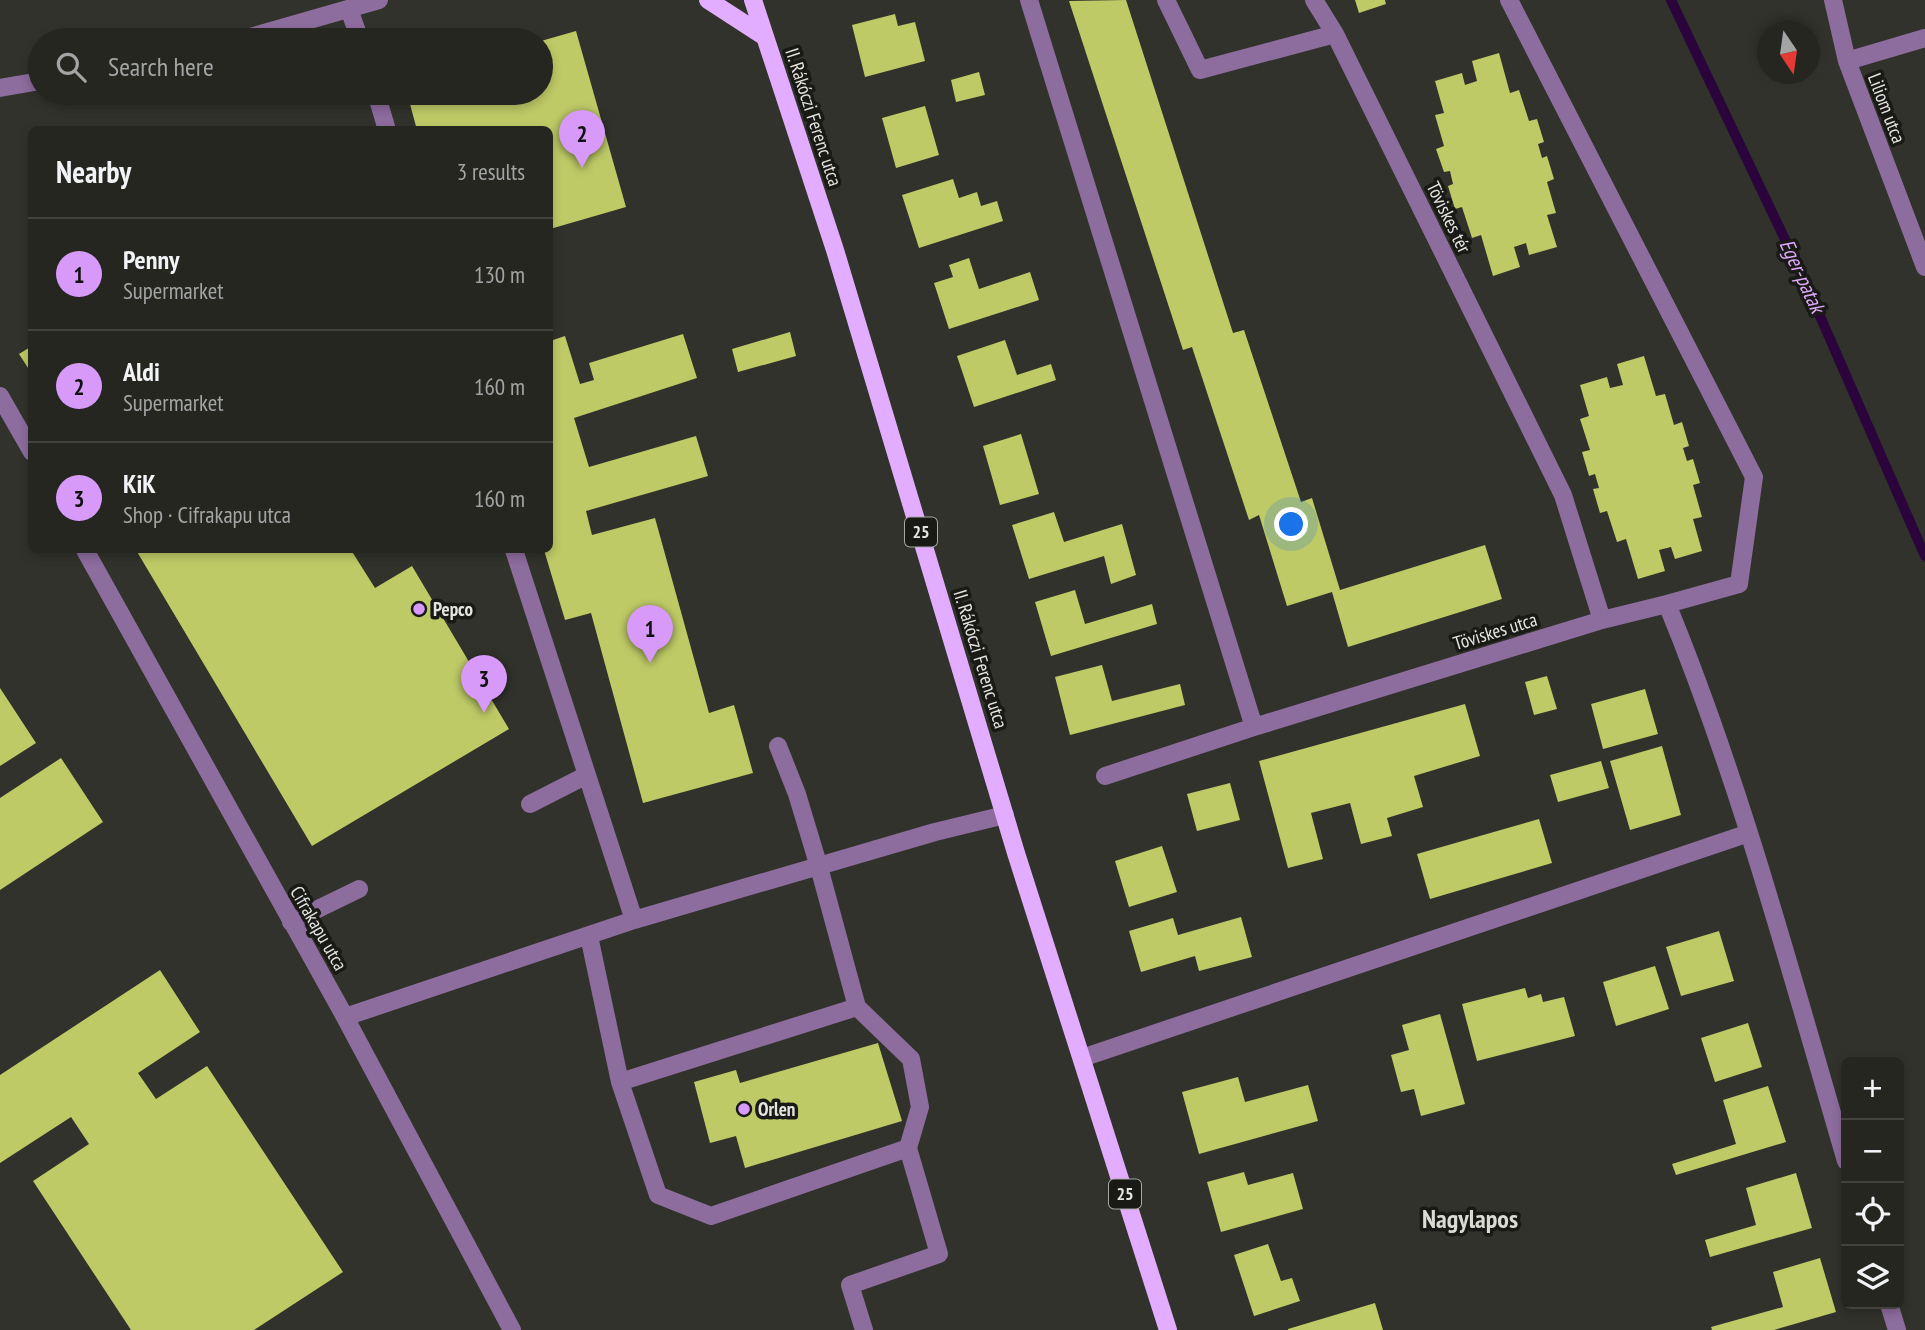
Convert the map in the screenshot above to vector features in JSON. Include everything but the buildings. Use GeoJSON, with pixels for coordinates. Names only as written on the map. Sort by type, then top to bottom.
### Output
{"type":"FeatureCollection","features":[{"type":"Feature","properties":{"kind":"main road"},"geometry":{"type":"LineString","coordinates":[[708,0],[765,37]]}},
{"type":"Feature","properties":{"kind":"main road","name":"II. Rákóczi Ferenc utca"},"geometry":{"type":"LineString","coordinates":[[753,0],[835,250],[1005,814],[1168,1330]]}},
{"type":"Feature","properties":{"kind":"street"},"geometry":{"type":"LineString","coordinates":[[282,28],[379,0]]}},
{"type":"Feature","properties":{"kind":"street"},"geometry":{"type":"LineString","coordinates":[[1029,0],[1254,726]]}},
{"type":"Feature","properties":{"kind":"street"},"geometry":{"type":"LineString","coordinates":[[1166,0],[1200,70],[1335,34]]}},
{"type":"Feature","properties":{"kind":"street","name":"Töviskes tér"},"geometry":{"type":"LineString","coordinates":[[1314,0],[1335,34],[1563,495],[1602,620]]}},
{"type":"Feature","properties":{"kind":"street","name":"Töviskes utca"},"geometry":{"type":"LineString","coordinates":[[1105,776],[1254,726],[1602,620],[1739,584],[1754,477],[1509,0]]}},
{"type":"Feature","properties":{"kind":"street","name":"Liliom utca"},"geometry":{"type":"LineString","coordinates":[[1833,0],[1847,61],[1925,267]]}},
{"type":"Feature","properties":{"kind":"street"},"geometry":{"type":"LineString","coordinates":[[349,9],[356,28]]}},
{"type":"Feature","properties":{"kind":"street"},"geometry":{"type":"LineString","coordinates":[[1847,61],[1925,38]]}},
{"type":"Feature","properties":{"kind":"street"},"geometry":{"type":"LineString","coordinates":[[0,88],[28,83]]}},
{"type":"Feature","properties":{"kind":"street"},"geometry":{"type":"LineString","coordinates":[[380,105],[386,126]]}},
{"type":"Feature","properties":{"kind":"street"},"geometry":{"type":"LineString","coordinates":[[0,396],[6,421],[28,447]]}},
{"type":"Feature","properties":{"kind":"street","name":"Cifrakapu utca"},"geometry":{"type":"LineString","coordinates":[[87,553],[345,1017],[512,1330]]}},
{"type":"Feature","properties":{"kind":"street"},"geometry":{"type":"LineString","coordinates":[[515,553],[634,920]]}},
{"type":"Feature","properties":{"kind":"street"},"geometry":{"type":"LineString","coordinates":[[1667,604],[1695,672],[1749,833],[1841,1144]]}},
{"type":"Feature","properties":{"kind":"street"},"geometry":{"type":"LineString","coordinates":[[778,746],[797,794],[857,1007],[911,1059],[920,1107],[908,1148],[939,1254],[850,1285],[858,1328]]}},
{"type":"Feature","properties":{"kind":"street"},"geometry":{"type":"LineString","coordinates":[[530,804],[587,775]]}},
{"type":"Feature","properties":{"kind":"street"},"geometry":{"type":"LineString","coordinates":[[345,1017],[634,920],[1005,814]]}},
{"type":"Feature","properties":{"kind":"street"},"geometry":{"type":"LineString","coordinates":[[1082,1058],[1749,833]]}},
{"type":"Feature","properties":{"kind":"street"},"geometry":{"type":"LineString","coordinates":[[291,922],[359,888]]}},
{"type":"Feature","properties":{"kind":"street"},"geometry":{"type":"LineString","coordinates":[[589,936],[620,1082],[658,1195],[711,1216],[908,1148]]}},
{"type":"Feature","properties":{"kind":"street"},"geometry":{"type":"LineString","coordinates":[[620,1082],[857,1007]]}},
{"type":"Feature","properties":{"kind":"street"},"geometry":{"type":"LineString","coordinates":[[1891,1309],[1897,1330]]}},
{"type":"Feature","properties":{"kind":"waterway","name":"Eger-patak"},"geometry":{"type":"LineString","coordinates":[[1671,0],[1802,275],[1925,556]]}},
{"type":"Feature","properties":{"kind":"place","name":"Aldi"},"geometry":{"type":"Point","coordinates":[582,168]}},
{"type":"Feature","properties":{"kind":"place","name":"Pepco"},"geometry":{"type":"Point","coordinates":[419,609]}},
{"type":"Feature","properties":{"kind":"place","name":"Penny"},"geometry":{"type":"Point","coordinates":[650,663]}},
{"type":"Feature","properties":{"kind":"place","name":"KiK"},"geometry":{"type":"Point","coordinates":[484,713]}},
{"type":"Feature","properties":{"kind":"place","name":"Orlen"},"geometry":{"type":"Point","coordinates":[744,1109]}},
{"type":"Feature","properties":{"kind":"district","name":"Nagylapos"},"geometry":{"type":"Point","coordinates":[1470,1219]}}]}
